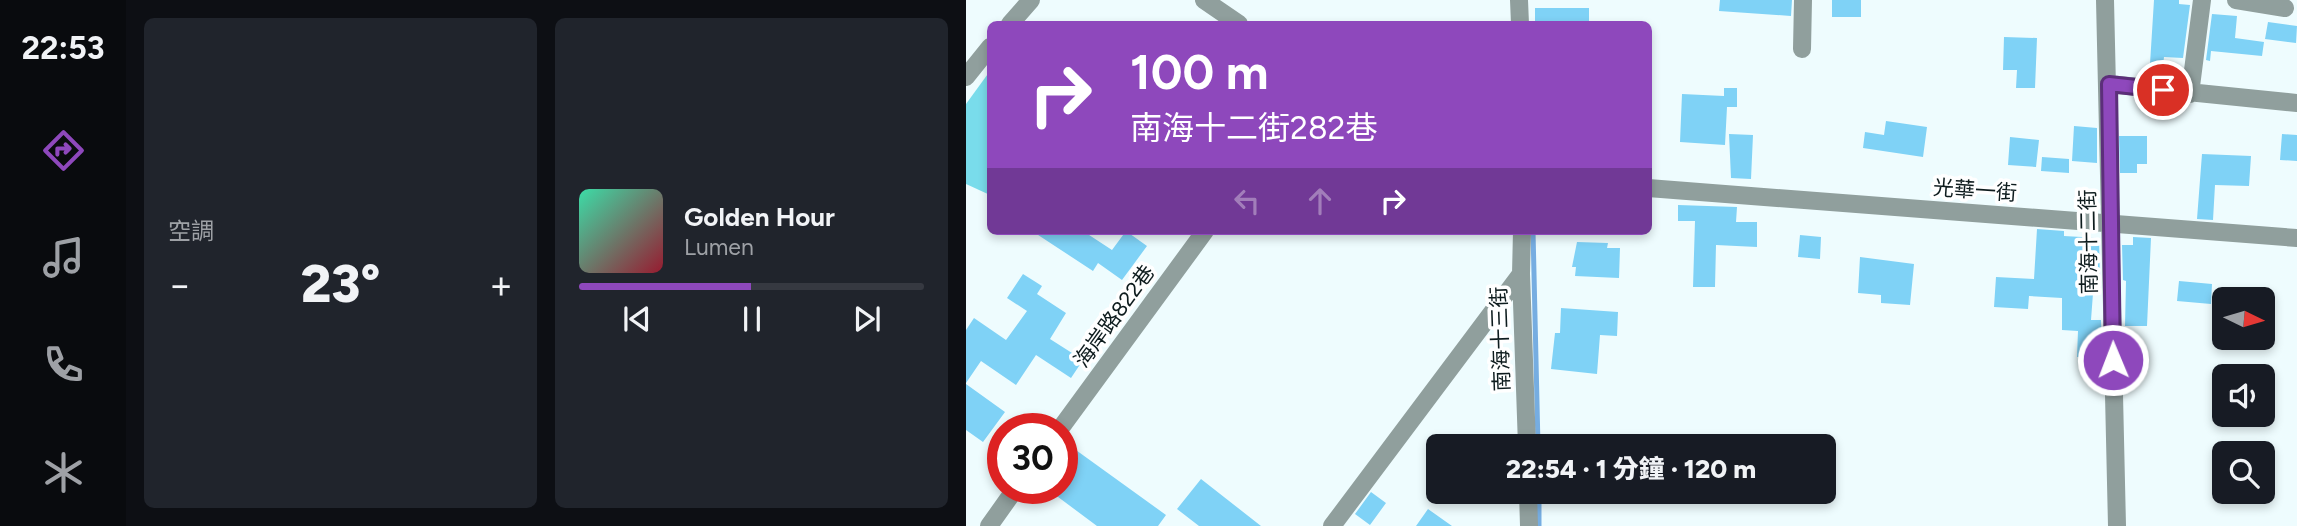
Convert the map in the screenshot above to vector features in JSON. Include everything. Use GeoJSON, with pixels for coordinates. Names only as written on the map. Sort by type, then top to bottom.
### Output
{"type":"FeatureCollection","features":[{"type":"Feature","properties":{"kind":"street"},"geometry":{"type":"LineString","coordinates":[[1013,21],[1031,0]]}},
{"type":"Feature","properties":{"kind":"street"},"geometry":{"type":"LineString","coordinates":[[1204,0],[1235,21]]}},
{"type":"Feature","properties":{"kind":"street"},"geometry":{"type":"LineString","coordinates":[[1519,0],[1520,21]]}},
{"type":"Feature","properties":{"kind":"street"},"geometry":{"type":"LineString","coordinates":[[1802,49],[1803,0]]}},
{"type":"Feature","properties":{"kind":"street","name":"南海十二街"},"geometry":{"type":"LineString","coordinates":[[2105,0],[2117,526]]}},
{"type":"Feature","properties":{"kind":"street"},"geometry":{"type":"LineString","coordinates":[[2190,94],[2202,0]]}},
{"type":"Feature","properties":{"kind":"street"},"geometry":{"type":"LineString","coordinates":[[2236,0],[2284,8]]}},
{"type":"Feature","properties":{"kind":"street"},"geometry":{"type":"LineString","coordinates":[[966,76],[987,51]]}},
{"type":"Feature","properties":{"kind":"street"},"geometry":{"type":"LineString","coordinates":[[2109,84],[2297,103]]}},
{"type":"Feature","properties":{"kind":"street","name":"光華一街"},"geometry":{"type":"LineString","coordinates":[[1652,188],[2297,238]]}},
{"type":"Feature","properties":{"kind":"street","name":"海岸路822巷"},"geometry":{"type":"LineString","coordinates":[[1072,413],[1202,235]]}},
{"type":"Feature","properties":{"kind":"street","name":"南海十三街"},"geometry":{"type":"LineString","coordinates":[[1522,235],[1527,434]]}},
{"type":"Feature","properties":{"kind":"street"},"geometry":{"type":"LineString","coordinates":[[1332,526],[1521,274]]}},
{"type":"Feature","properties":{"kind":"street"},"geometry":{"type":"LineString","coordinates":[[989,526],[1005,504]]}},
{"type":"Feature","properties":{"kind":"street"},"geometry":{"type":"LineString","coordinates":[[1528,504],[1529,526]]}},
{"type":"Feature","properties":{"kind":"shaded area"},"geometry":{"type":"Polygon","coordinates":[[[987,75],[987,194],[966,184],[966,104],[987,75]]]}},
{"type":"Feature","properties":{"kind":"building"},"geometry":{"type":"Polygon","coordinates":[[[1720,0],[1792,0],[1791,16],[1719,11],[1720,0]]]}},
{"type":"Feature","properties":{"kind":"building"},"geometry":{"type":"Polygon","coordinates":[[[1832,0],[1861,0],[1861,17],[1832,17],[1832,0]]]}},
{"type":"Feature","properties":{"kind":"building"},"geometry":{"type":"Polygon","coordinates":[[[2154,0],[2179,0],[2179,4],[2190,5],[2183,58],[2164,57],[2163,65],[2150,64],[2154,0]]]}},
{"type":"Feature","properties":{"kind":"building"},"geometry":{"type":"Polygon","coordinates":[[[1535,8],[1589,8],[1589,21],[1535,21],[1535,8]]]}},
{"type":"Feature","properties":{"kind":"building"},"geometry":{"type":"Polygon","coordinates":[[[2212,14],[2237,16],[2235,38],[2264,42],[2262,56],[2211,51],[2210,61],[2206,60],[2212,14]]]}},
{"type":"Feature","properties":{"kind":"building"},"geometry":{"type":"Polygon","coordinates":[[[2268,22],[2297,26],[2296,43],[2265,39],[2268,22]]]}},
{"type":"Feature","properties":{"kind":"building"},"geometry":{"type":"Polygon","coordinates":[[[2004,37],[2037,38],[2035,88],[2016,88],[2017,70],[2003,70],[2004,37]]]}},
{"type":"Feature","properties":{"kind":"building"},"geometry":{"type":"Polygon","coordinates":[[[1724,88],[1737,88],[1737,107],[1727,107],[1725,145],[1680,142],[1682,94],[1724,96],[1724,88]]]}},
{"type":"Feature","properties":{"kind":"building"},"geometry":{"type":"Polygon","coordinates":[[[1886,121],[1927,127],[1923,157],[1863,148],[1865,132],[1884,135],[1886,121]]]}},
{"type":"Feature","properties":{"kind":"building"},"geometry":{"type":"Polygon","coordinates":[[[2074,126],[2097,128],[2097,163],[2072,161],[2074,126]]]}},
{"type":"Feature","properties":{"kind":"building"},"geometry":{"type":"Polygon","coordinates":[[[1729,134],[1753,135],[1751,179],[1731,178],[1729,134]]]}},
{"type":"Feature","properties":{"kind":"building"},"geometry":{"type":"Polygon","coordinates":[[[2282,134],[2297,135],[2297,161],[2280,160],[2282,134]]]}},
{"type":"Feature","properties":{"kind":"building"},"geometry":{"type":"Polygon","coordinates":[[[2119,136],[2147,136],[2147,164],[2137,164],[2137,173],[2120,173],[2119,136]]]}},
{"type":"Feature","properties":{"kind":"building"},"geometry":{"type":"Polygon","coordinates":[[[2010,137],[2039,140],[2036,167],[2008,165],[2010,137]]]}},
{"type":"Feature","properties":{"kind":"building"},"geometry":{"type":"Polygon","coordinates":[[[2202,154],[2251,156],[2249,186],[2215,185],[2213,220],[2197,219],[2202,154]]]}},
{"type":"Feature","properties":{"kind":"building"},"geometry":{"type":"Polygon","coordinates":[[[2042,157],[2069,159],[2069,173],[2041,171],[2042,157]]]}},
{"type":"Feature","properties":{"kind":"building"},"geometry":{"type":"Polygon","coordinates":[[[1678,205],[1737,207],[1736,222],[1757,222],[1757,247],[1716,245],[1715,287],[1693,287],[1695,221],[1678,221],[1678,205]]]}},
{"type":"Feature","properties":{"kind":"building"},"geometry":{"type":"Polygon","coordinates":[[[2037,229],[2064,231],[2064,236],[2099,238],[2100,280],[2094,280],[2091,320],[2101,320],[2102,358],[2077,357],[2078,331],[2062,330],[2062,298],[2029,296],[2028,309],[1994,307],[1996,277],[2034,279],[2037,229]]]}},
{"type":"Feature","properties":{"kind":"building"},"geometry":{"type":"Polygon","coordinates":[[[1038,235],[1089,235],[1112,250],[1123,235],[1132,235],[1147,246],[1122,280],[1098,263],[1093,271],[1038,235]]]}},
{"type":"Feature","properties":{"kind":"building"},"geometry":{"type":"Polygon","coordinates":[[[1800,235],[1821,237],[1820,259],[1798,257],[1800,235]]]}},
{"type":"Feature","properties":{"kind":"building"},"geometry":{"type":"Polygon","coordinates":[[[2133,237],[2151,238],[2147,326],[2125,326],[2126,281],[2123,280],[2122,245],[2133,245],[2133,237]]]}},
{"type":"Feature","properties":{"kind":"building"},"geometry":{"type":"Polygon","coordinates":[[[1577,242],[1608,243],[1607,248],[1620,248],[1619,278],[1575,276],[1576,267],[1572,267],[1577,242]]]}},
{"type":"Feature","properties":{"kind":"building"},"geometry":{"type":"Polygon","coordinates":[[[1860,257],[1914,264],[1910,305],[1881,303],[1881,295],[1858,293],[1860,257]]]}},
{"type":"Feature","properties":{"kind":"building"},"geometry":{"type":"Polygon","coordinates":[[[1023,274],[1042,286],[1037,294],[1066,313],[1050,339],[1083,360],[1071,378],[1036,355],[1016,385],[981,361],[966,383],[966,330],[974,318],[1006,340],[1027,311],[1007,298],[1023,274]]]}},
{"type":"Feature","properties":{"kind":"building"},"geometry":{"type":"Polygon","coordinates":[[[2179,281],[2212,284],[2211,304],[2177,301],[2179,281]]]}},
{"type":"Feature","properties":{"kind":"building"},"geometry":{"type":"Polygon","coordinates":[[[1561,308],[1618,312],[1617,336],[1600,335],[1597,374],[1551,369],[1555,333],[1560,333],[1561,308]]]}},
{"type":"Feature","properties":{"kind":"building"},"geometry":{"type":"Polygon","coordinates":[[[966,384],[1005,412],[987,413],[987,437],[983,442],[966,430],[966,384]]]}},
{"type":"Feature","properties":{"kind":"building"},"geometry":{"type":"Polygon","coordinates":[[[1078,452],[1166,515],[1158,526],[1097,526],[1067,504],[1078,504],[1078,452]]]}},
{"type":"Feature","properties":{"kind":"building"},"geometry":{"type":"Polygon","coordinates":[[[1201,479],[1261,526],[1199,526],[1177,509],[1201,479]]]}},
{"type":"Feature","properties":{"kind":"building"},"geometry":{"type":"Polygon","coordinates":[[[1371,492],[1386,503],[1370,525],[1355,514],[1371,492]]]}},
{"type":"Feature","properties":{"kind":"building"},"geometry":{"type":"Polygon","coordinates":[[[1428,509],[1452,526],[1416,526],[1428,509]]]}},
{"type":"Feature","properties":{"kind":"waterway"},"geometry":{"type":"LineString","coordinates":[[1533,235],[1538,434]]}},
{"type":"Feature","properties":{"kind":"waterway"},"geometry":{"type":"LineString","coordinates":[[1539,504],[1539,526]]}},
{"type":"Feature","properties":{"kind":"route"},"geometry":{"type":"LineString","coordinates":[[2113,360],[2109,84],[2163,90]]}}]}
